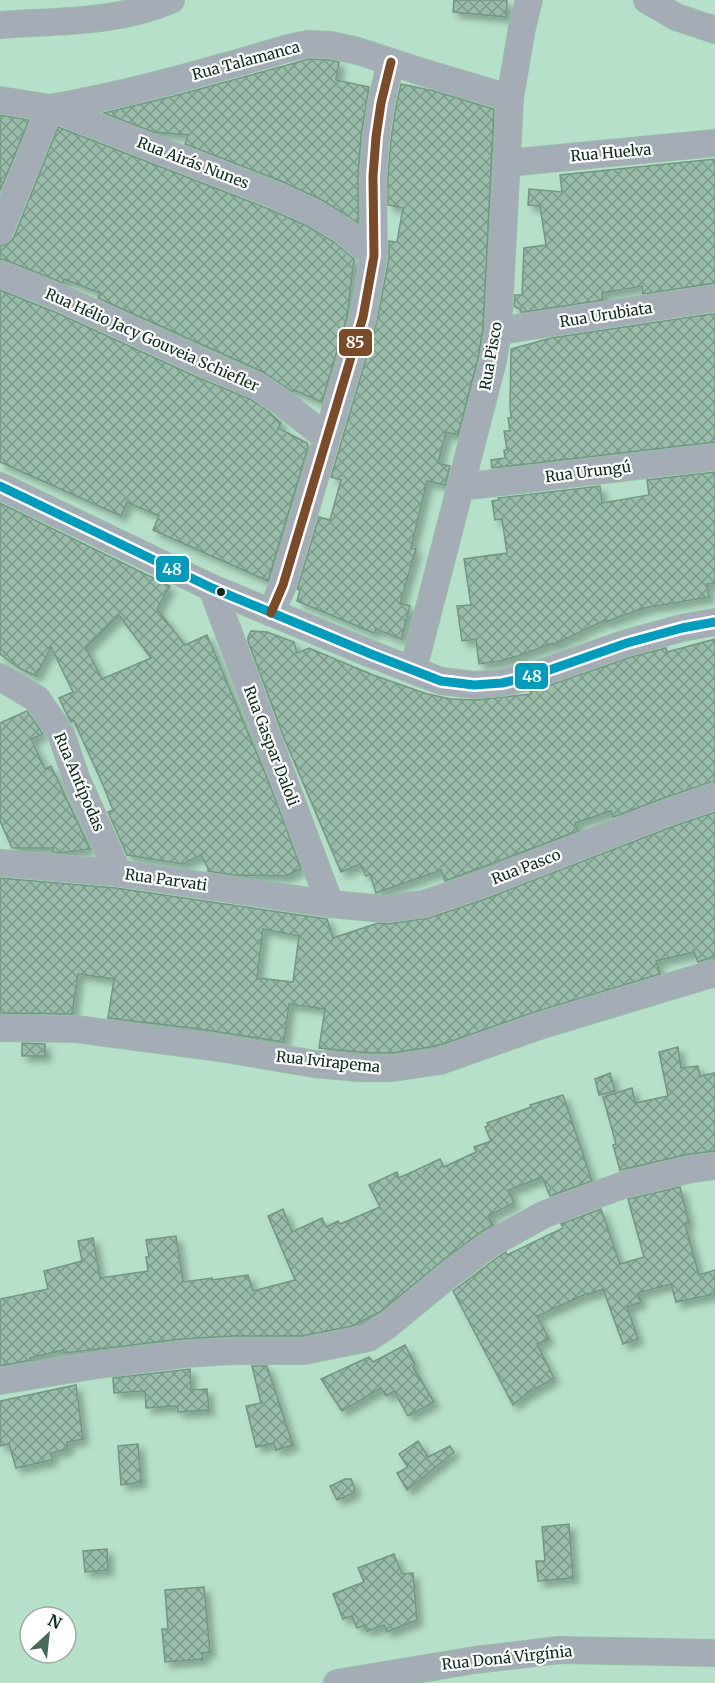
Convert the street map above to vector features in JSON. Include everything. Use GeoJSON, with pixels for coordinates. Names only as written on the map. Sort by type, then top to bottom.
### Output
{"type":"FeatureCollection","features":[{"type":"Feature","properties":{"kind":"street"},"geometry":{"type":"LineString","coordinates":[[0,26],[123,15],[158,6],[171,0]]}},
{"type":"Feature","properties":{"kind":"street","name":"Rua Pisco"},"geometry":{"type":"LineString","coordinates":[[413,670],[493,361],[498,331],[510,98],[529,0]]}},
{"type":"Feature","properties":{"kind":"street"},"geometry":{"type":"LineString","coordinates":[[647,0],[676,17],[715,30]]}},
{"type":"Feature","properties":{"kind":"street","name":"Rua Talamanca"},"geometry":{"type":"LineString","coordinates":[[50,108],[153,87],[308,44],[331,45],[358,51],[510,98]]}},
{"type":"Feature","properties":{"kind":"street"},"geometry":{"type":"LineString","coordinates":[[271,614],[283,585],[363,317],[374,256],[373,176],[376,136],[391,62]]}},
{"type":"Feature","properties":{"kind":"street","name":"Rua Airás Nunes"},"geometry":{"type":"LineString","coordinates":[[0,100],[50,108],[275,195],[314,213],[343,230],[374,256]]}},
{"type":"Feature","properties":{"kind":"street"},"geometry":{"type":"LineString","coordinates":[[0,231],[50,108]]}},
{"type":"Feature","properties":{"kind":"street","name":"Rua Huelva"},"geometry":{"type":"LineString","coordinates":[[507,163],[715,143]]}},
{"type":"Feature","properties":{"kind":"street","name":"Rua Hélio Jacy Gouveia Schiefler"},"geometry":{"type":"LineString","coordinates":[[0,274],[61,298],[257,386],[279,400],[326,437]]}},
{"type":"Feature","properties":{"kind":"street","name":"Rua Urubiata"},"geometry":{"type":"LineString","coordinates":[[498,331],[715,298]]}},
{"type":"Feature","properties":{"kind":"street","name":"Rua Urungú"},"geometry":{"type":"LineString","coordinates":[[460,487],[715,456]]}},
{"type":"Feature","properties":{"kind":"street"},"geometry":{"type":"LineString","coordinates":[[0,486],[212,588],[271,614],[441,681],[474,685],[502,683],[627,643],[682,628],[715,622]]}},
{"type":"Feature","properties":{"kind":"street","name":"Rua Gaspar Daloli"},"geometry":{"type":"LineString","coordinates":[[212,588],[330,904]]}},
{"type":"Feature","properties":{"kind":"street","name":"Rua Antípodas"},"geometry":{"type":"LineString","coordinates":[[0,677],[37,699],[61,734],[77,780],[118,873]]}},
{"type":"Feature","properties":{"kind":"street","name":"Rua Pasco"},"geometry":{"type":"LineString","coordinates":[[330,904],[385,909],[424,904],[715,796]]}},
{"type":"Feature","properties":{"kind":"street","name":"Rua Parvati"},"geometry":{"type":"LineString","coordinates":[[0,863],[118,873],[330,904]]}},
{"type":"Feature","properties":{"kind":"street","name":"Rua Ivirapema"},"geometry":{"type":"LineString","coordinates":[[0,1028],[76,1029],[220,1048],[315,1064],[393,1068],[440,1061],[539,1026],[715,973]]}},
{"type":"Feature","properties":{"kind":"street"},"geometry":{"type":"LineString","coordinates":[[0,1381],[184,1354],[304,1351],[368,1338],[490,1244],[545,1214],[623,1185],[715,1166]]}},
{"type":"Feature","properties":{"kind":"street","name":"Rua Doná Virgínia"},"geometry":{"type":"LineString","coordinates":[[336,1683],[475,1660],[559,1650],[715,1653]]}},
{"type":"Feature","properties":{"kind":"building"},"geometry":{"type":"Polygon","coordinates":[[[454,0],[507,0],[506,17],[453,12],[454,0]]]}},
{"type":"Feature","properties":{"kind":"building"},"geometry":{"type":"Polygon","coordinates":[[[309,59],[339,62],[336,80],[369,87],[361,136],[358,223],[322,200],[281,181],[185,144],[188,135],[153,132],[104,113],[174,96],[309,59]]]}},
{"type":"Feature","properties":{"kind":"building"},"geometry":{"type":"Polygon","coordinates":[[[401,84],[434,91],[494,109],[483,329],[478,358],[458,435],[446,432],[438,463],[450,466],[445,485],[427,481],[411,548],[416,549],[400,603],[410,606],[401,639],[376,629],[374,633],[297,601],[300,590],[297,589],[319,517],[330,520],[341,480],[331,477],[377,321],[389,258],[389,241],[397,242],[403,208],[388,205],[388,176],[391,139],[401,84]]]}},
{"type":"Feature","properties":{"kind":"building"},"geometry":{"type":"Polygon","coordinates":[[[0,115],[29,120],[0,191],[0,115]]]}},
{"type":"Feature","properties":{"kind":"building"},"geometry":{"type":"Polygon","coordinates":[[[58,127],[269,209],[307,226],[334,242],[354,259],[347,317],[322,402],[294,390],[293,392],[263,372],[98,298],[100,293],[64,279],[63,283],[0,259],[0,246],[9,243],[14,237],[58,127]]]}},
{"type":"Feature","properties":{"kind":"building"},"geometry":{"type":"Polygon","coordinates":[[[715,159],[715,283],[643,294],[642,286],[602,293],[603,300],[524,312],[514,306],[515,295],[522,295],[524,248],[546,245],[540,206],[528,205],[529,189],[562,192],[560,175],[715,159]]]}},
{"type":"Feature","properties":{"kind":"building"},"geometry":{"type":"Polygon","coordinates":[[[0,290],[55,312],[250,399],[281,423],[278,428],[307,443],[308,447],[268,581],[153,530],[159,516],[127,502],[121,516],[0,462],[0,290]]]}},
{"type":"Feature","properties":{"kind":"building"},"geometry":{"type":"Polygon","coordinates":[[[715,314],[715,442],[492,468],[491,460],[505,458],[504,450],[507,450],[504,431],[510,431],[508,418],[511,418],[511,349],[551,338],[715,314]]]}},
{"type":"Feature","properties":{"kind":"building"},"geometry":{"type":"Polygon","coordinates":[[[715,472],[715,583],[707,584],[709,597],[644,608],[606,622],[605,620],[553,645],[553,643],[500,661],[479,664],[476,639],[462,641],[457,606],[471,605],[464,559],[507,553],[502,519],[495,520],[492,501],[499,500],[498,498],[600,486],[602,503],[649,495],[647,480],[715,472]]]}},
{"type":"Feature","properties":{"kind":"building"},"geometry":{"type":"Polygon","coordinates":[[[0,503],[170,586],[157,609],[185,645],[207,635],[270,785],[301,868],[287,876],[232,875],[208,871],[201,855],[183,864],[127,855],[108,812],[113,810],[103,785],[74,721],[71,722],[59,698],[73,692],[51,647],[36,676],[21,669],[0,654],[0,503]],[[119,615],[86,648],[102,679],[151,658],[119,615]]]}},
{"type":"Feature","properties":{"kind":"building"},"geometry":{"type":"Polygon","coordinates":[[[251,631],[267,632],[294,642],[297,653],[309,648],[373,675],[427,694],[451,699],[475,700],[531,694],[530,692],[631,657],[666,648],[667,652],[715,639],[715,781],[613,817],[611,811],[575,823],[578,831],[445,881],[441,870],[376,893],[370,874],[366,876],[360,864],[341,872],[284,738],[248,641],[251,631]]]}},
{"type":"Feature","properties":{"kind":"building"},"geometry":{"type":"Polygon","coordinates":[[[27,711],[43,734],[31,739],[45,769],[51,766],[90,849],[59,853],[53,852],[53,848],[12,848],[0,821],[0,723],[27,711]]]}},
{"type":"Feature","properties":{"kind":"building"},"geometry":{"type":"Polygon","coordinates":[[[715,812],[715,956],[698,962],[694,952],[656,961],[660,974],[535,1012],[446,1043],[392,1053],[319,1048],[325,1009],[289,1004],[284,1042],[108,1018],[114,979],[78,974],[72,1014],[0,1013],[0,878],[116,888],[327,919],[333,938],[378,923],[387,924],[429,918],[485,899],[715,812]],[[263,929],[257,978],[293,982],[299,936],[263,929]]]}},
{"type":"Feature","properties":{"kind":"building"},"geometry":{"type":"Polygon","coordinates":[[[22,1043],[45,1044],[45,1056],[22,1056],[22,1043]]]}},
{"type":"Feature","properties":{"kind":"building"},"geometry":{"type":"Polygon","coordinates":[[[678,1047],[681,1068],[698,1066],[700,1076],[715,1073],[715,1151],[689,1154],[620,1170],[613,1145],[616,1144],[603,1097],[632,1088],[635,1103],[668,1096],[659,1052],[678,1047]]]}},
{"type":"Feature","properties":{"kind":"building"},"geometry":{"type":"Polygon","coordinates":[[[610,1073],[615,1091],[599,1095],[595,1079],[610,1073]]]}},
{"type":"Feature","properties":{"kind":"building"},"geometry":{"type":"Polygon","coordinates":[[[563,1095],[592,1181],[550,1196],[542,1177],[509,1190],[514,1203],[488,1216],[493,1225],[442,1261],[380,1312],[352,1326],[302,1336],[232,1336],[182,1339],[64,1353],[63,1350],[30,1358],[31,1360],[0,1366],[0,1299],[48,1289],[44,1271],[82,1261],[78,1241],[93,1238],[100,1278],[148,1271],[146,1257],[149,1257],[146,1240],[176,1236],[183,1282],[248,1275],[253,1291],[295,1280],[268,1216],[283,1209],[292,1232],[322,1218],[326,1227],[338,1221],[340,1224],[380,1207],[369,1185],[397,1172],[399,1178],[440,1159],[444,1167],[476,1152],[474,1147],[491,1141],[485,1127],[488,1126],[487,1123],[531,1107],[530,1105],[563,1095]]]}},
{"type":"Feature","properties":{"kind":"building"},"geometry":{"type":"Polygon","coordinates":[[[680,1187],[689,1223],[685,1224],[699,1275],[715,1270],[715,1294],[676,1302],[671,1284],[638,1293],[641,1302],[627,1307],[638,1339],[623,1344],[603,1289],[588,1295],[588,1293],[537,1316],[549,1339],[537,1344],[554,1378],[526,1394],[513,1405],[453,1291],[506,1252],[507,1255],[563,1228],[561,1224],[601,1209],[620,1264],[644,1257],[628,1199],[680,1187]]]}},
{"type":"Feature","properties":{"kind":"building"},"geometry":{"type":"Polygon","coordinates":[[[405,1345],[415,1364],[413,1367],[434,1402],[408,1416],[394,1391],[386,1396],[381,1388],[342,1411],[321,1379],[369,1357],[373,1362],[405,1345]]]}},
{"type":"Feature","properties":{"kind":"building"},"geometry":{"type":"Polygon","coordinates":[[[252,1366],[267,1366],[293,1445],[276,1450],[274,1443],[256,1447],[246,1406],[261,1403],[252,1366]]]}},
{"type":"Feature","properties":{"kind":"building"},"geometry":{"type":"Polygon","coordinates":[[[190,1369],[191,1390],[207,1389],[209,1410],[178,1412],[177,1406],[146,1408],[145,1391],[114,1393],[113,1378],[190,1369]]]}},
{"type":"Feature","properties":{"kind":"building"},"geometry":{"type":"Polygon","coordinates":[[[76,1385],[83,1439],[67,1442],[68,1449],[51,1453],[52,1460],[16,1468],[9,1444],[0,1446],[0,1401],[76,1385]]]}},
{"type":"Feature","properties":{"kind":"building"},"geometry":{"type":"Polygon","coordinates":[[[418,1441],[428,1457],[450,1446],[454,1452],[407,1490],[397,1473],[408,1467],[399,1454],[418,1441]]]}},
{"type":"Feature","properties":{"kind":"building"},"geometry":{"type":"Polygon","coordinates":[[[138,1444],[141,1482],[121,1485],[118,1446],[138,1444]]]}},
{"type":"Feature","properties":{"kind":"building"},"geometry":{"type":"Polygon","coordinates":[[[345,1479],[351,1479],[354,1493],[337,1500],[330,1486],[345,1479]]]}},
{"type":"Feature","properties":{"kind":"building"},"geometry":{"type":"Polygon","coordinates":[[[569,1524],[573,1578],[538,1581],[536,1561],[545,1561],[542,1527],[569,1524]]]}},
{"type":"Feature","properties":{"kind":"building"},"geometry":{"type":"Polygon","coordinates":[[[107,1549],[108,1570],[85,1572],[83,1551],[107,1549]]]}},
{"type":"Feature","properties":{"kind":"building"},"geometry":{"type":"Polygon","coordinates":[[[394,1554],[402,1574],[413,1573],[417,1620],[387,1632],[384,1625],[367,1631],[364,1625],[357,1628],[352,1616],[343,1619],[333,1594],[364,1582],[358,1568],[394,1554]]]}},
{"type":"Feature","properties":{"kind":"building"},"geometry":{"type":"Polygon","coordinates":[[[204,1587],[210,1652],[202,1653],[203,1659],[165,1662],[162,1629],[168,1629],[165,1590],[204,1587]]]}},
{"type":"Feature","properties":{"kind":"transit line","name":"85"},"geometry":{"type":"LineString","coordinates":[[271,613],[283,585],[363,317],[374,256],[373,176],[376,137],[391,62]]}},
{"type":"Feature","properties":{"kind":"transit line","name":"48"},"geometry":{"type":"LineString","coordinates":[[0,486],[212,588],[441,681],[474,685],[502,683],[532,676],[627,643],[682,628],[715,622]]}}]}
